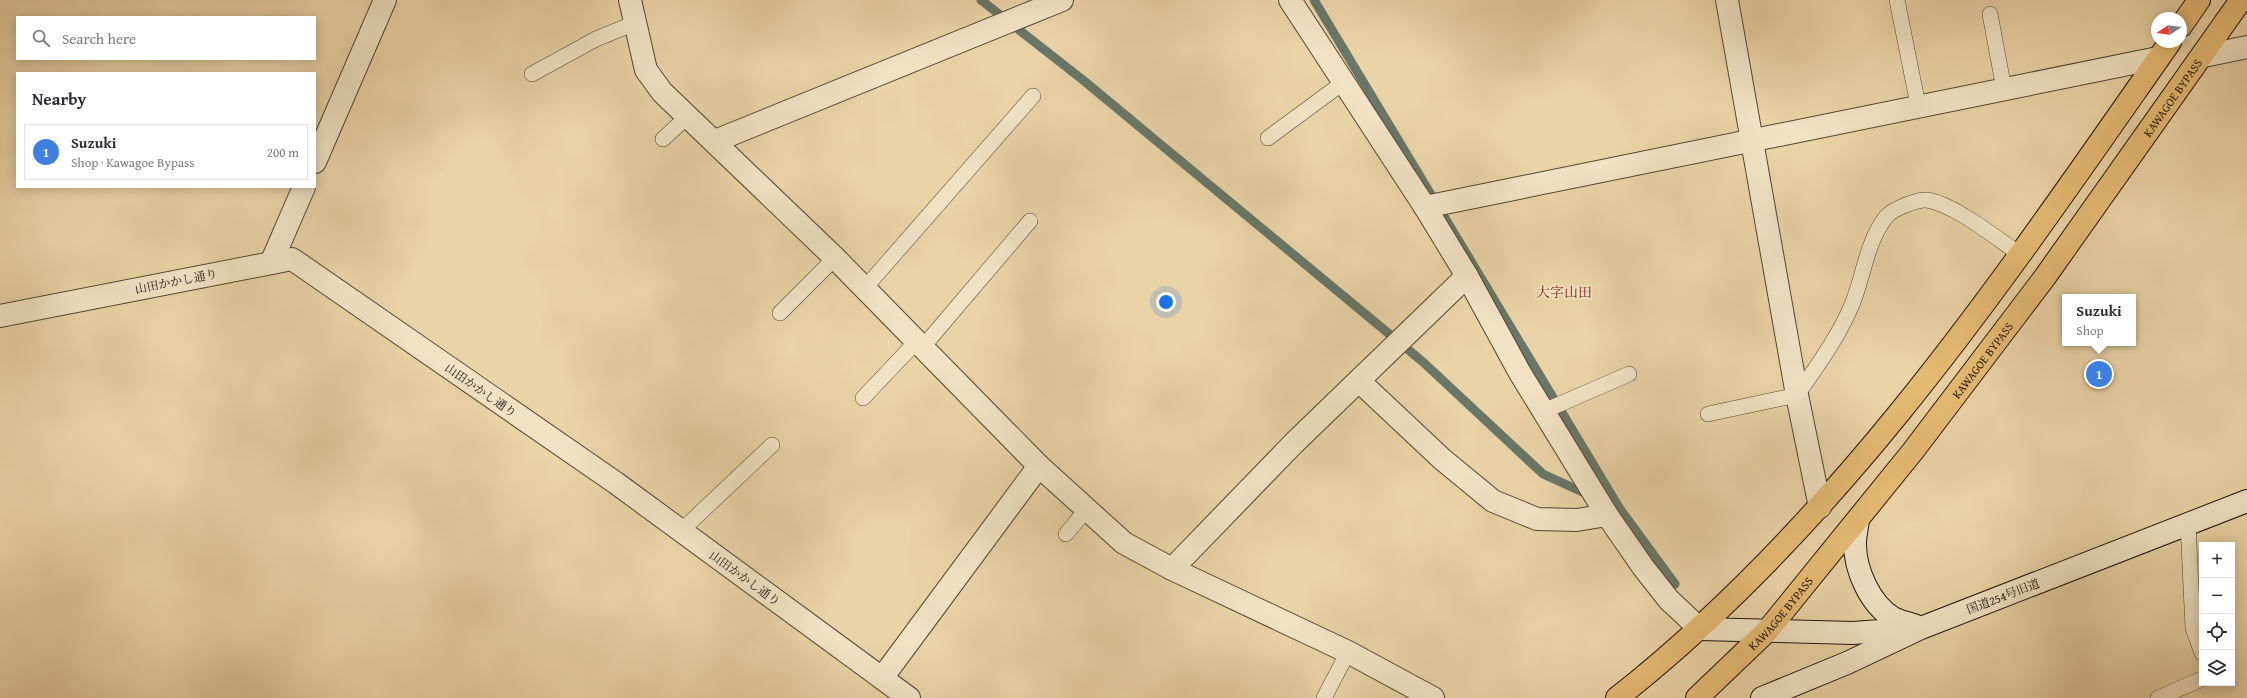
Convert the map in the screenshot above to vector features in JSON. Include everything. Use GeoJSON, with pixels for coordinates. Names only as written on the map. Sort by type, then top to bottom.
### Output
{"type":"FeatureCollection","features":[{"type":"Feature","properties":{"kind":"highway"},"geometry":{"type":"LineString","coordinates":[[2187,17],[2199,0]]}},
{"type":"Feature","properties":{"kind":"highway","name":"KAWAGOE BYPASS"},"geometry":{"type":"LineString","coordinates":[[1697,698],[1767,631],[1913,452],[2045,277],[2204,56],[2242,0]]}},
{"type":"Feature","properties":{"kind":"highway"},"geometry":{"type":"LineString","coordinates":[[1617,698],[1700,629],[1756,575],[1820,507],[1932,370],[2021,254],[2164,50]]}},
{"type":"Feature","properties":{"kind":"street"},"geometry":{"type":"LineString","coordinates":[[316,160],[385,0]]}},
{"type":"Feature","properties":{"kind":"street"},"geometry":{"type":"LineString","coordinates":[[630,0],[646,70],[662,92],[715,141],[835,258],[1039,466],[1086,510],[1124,543],[1172,569],[1348,652],[1433,698]]}},
{"type":"Feature","properties":{"kind":"street"},"geometry":{"type":"LineString","coordinates":[[715,141],[1062,0]]}},
{"type":"Feature","properties":{"kind":"street"},"geometry":{"type":"LineString","coordinates":[[1290,0],[1425,207],[1467,276],[1520,373],[1607,515],[1643,567],[1669,600],[1700,629],[1853,633],[1921,628]]}},
{"type":"Feature","properties":{"kind":"street"},"geometry":{"type":"LineString","coordinates":[[1727,0],[1797,395],[1820,507]]}},
{"type":"Feature","properties":{"kind":"street"},"geometry":{"type":"LineString","coordinates":[[2204,56],[2247,47]]}},
{"type":"Feature","properties":{"kind":"street"},"geometry":{"type":"LineString","coordinates":[[1425,207],[1918,105],[2004,89],[2164,50]]}},
{"type":"Feature","properties":{"kind":"street"},"geometry":{"type":"LineString","coordinates":[[271,263],[304,188]]}},
{"type":"Feature","properties":{"kind":"street","name":"山田かかし通り"},"geometry":{"type":"LineString","coordinates":[[0,316],[292,259],[610,479],[909,698]]}},
{"type":"Feature","properties":{"kind":"street"},"geometry":{"type":"LineString","coordinates":[[1172,569],[1294,443],[1467,276]]}},
{"type":"Feature","properties":{"kind":"street"},"geometry":{"type":"LineString","coordinates":[[1359,381],[1442,459],[1492,501],[1537,519],[1577,520],[1607,515]]}},
{"type":"Feature","properties":{"kind":"street"},"geometry":{"type":"LineString","coordinates":[[882,678],[1039,466]]}},
{"type":"Feature","properties":{"kind":"street","name":"国道254号旧道"},"geometry":{"type":"LineString","coordinates":[[1762,698],[1847,663],[1921,628],[2247,502]]}},
{"type":"Feature","properties":{"kind":"street"},"geometry":{"type":"LineString","coordinates":[[1858,520],[1855,545],[1858,564],[1868,591],[1880,607],[1894,618],[1921,628]]}},
{"type":"Feature","properties":{"kind":"lane"},"geometry":{"type":"LineString","coordinates":[[1897,0],[1918,105]]}},
{"type":"Feature","properties":{"kind":"lane"},"geometry":{"type":"LineString","coordinates":[[1990,14],[2004,89]]}},
{"type":"Feature","properties":{"kind":"lane"},"geometry":{"type":"LineString","coordinates":[[532,74],[596,39],[635,23]]}},
{"type":"Feature","properties":{"kind":"lane"},"geometry":{"type":"LineString","coordinates":[[1268,138],[1344,82]]}},
{"type":"Feature","properties":{"kind":"lane"},"geometry":{"type":"LineString","coordinates":[[864,289],[1033,96]]}},
{"type":"Feature","properties":{"kind":"lane"},"geometry":{"type":"LineString","coordinates":[[663,139],[688,116]]}},
{"type":"Feature","properties":{"kind":"lane"},"geometry":{"type":"LineString","coordinates":[[1708,414],[1797,395],[1829,348],[1853,303],[1875,234],[1887,215],[1903,206],[1926,200],[1948,206],[2021,254]]}},
{"type":"Feature","properties":{"kind":"lane"},"geometry":{"type":"LineString","coordinates":[[863,398],[919,345],[1030,221]]}},
{"type":"Feature","properties":{"kind":"lane"},"geometry":{"type":"LineString","coordinates":[[780,313],[835,258]]}},
{"type":"Feature","properties":{"kind":"lane"},"geometry":{"type":"LineString","coordinates":[[1544,411],[1629,374]]}},
{"type":"Feature","properties":{"kind":"lane"},"geometry":{"type":"LineString","coordinates":[[681,531],[772,445]]}},
{"type":"Feature","properties":{"kind":"lane"},"geometry":{"type":"LineString","coordinates":[[1066,534],[1086,510]]}},
{"type":"Feature","properties":{"kind":"lane"},"geometry":{"type":"LineString","coordinates":[[2188,524],[2193,628],[2201,650]]}},
{"type":"Feature","properties":{"kind":"lane"},"geometry":{"type":"LineString","coordinates":[[1324,698],[1348,652]]}},
{"type":"Feature","properties":{"kind":"lane"},"geometry":{"type":"LineString","coordinates":[[2158,698],[2199,680]]}},
{"type":"Feature","properties":{"kind":"waterway"},"geometry":{"type":"LineString","coordinates":[[981,0],[1083,80],[1423,362],[1543,474],[1589,495]]}},
{"type":"Feature","properties":{"kind":"waterway"},"geometry":{"type":"LineString","coordinates":[[1314,0],[1620,509],[1675,584]]}},
{"type":"Feature","properties":{"kind":"waterway"},"geometry":{"type":"LineString","coordinates":[[1605,502],[1620,509]]}},
{"type":"Feature","properties":{"kind":"place","name":"Suzuki"},"geometry":{"type":"Point","coordinates":[2099,374]}},
{"type":"Feature","properties":{"kind":"district","name":"大字山田"},"geometry":{"type":"Point","coordinates":[1564,292]}}]}
